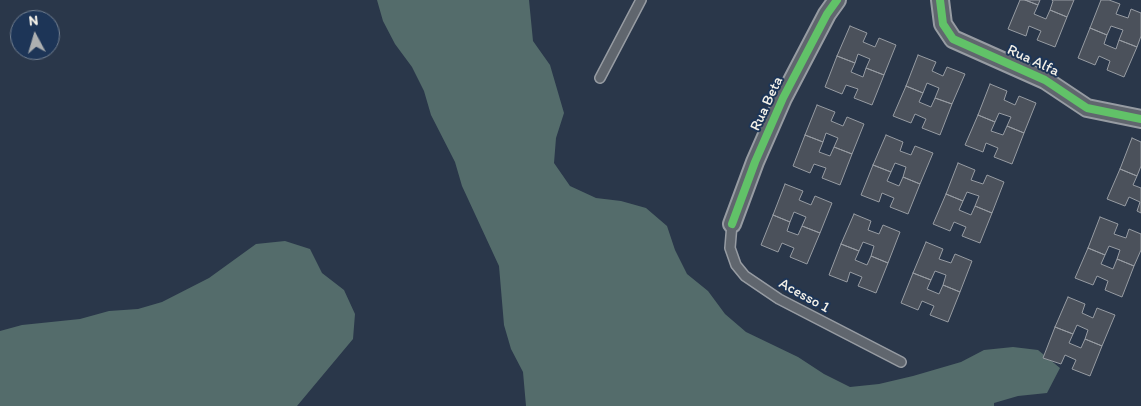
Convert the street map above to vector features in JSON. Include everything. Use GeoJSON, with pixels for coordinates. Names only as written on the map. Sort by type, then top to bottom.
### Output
{"type":"FeatureCollection","features":[{"type":"Feature","properties":{"kind":"street","name":"Rua Beta"},"geometry":{"type":"LineString","coordinates":[[732,224],[755,162],[783,98],[837,0]]}},
{"type":"Feature","properties":{"kind":"street","name":"Rua Alfa"},"geometry":{"type":"LineString","coordinates":[[940,0],[943,24],[953,40],[1045,80],[1088,108],[1141,119]]}},
{"type":"Feature","properties":{"kind":"lane"},"geometry":{"type":"LineString","coordinates":[[600,78],[641,0]]}},
{"type":"Feature","properties":{"kind":"lane","name":"Acesso 1"},"geometry":{"type":"LineString","coordinates":[[732,224],[730,248],[736,265],[745,276],[779,299],[901,362]]}},
{"type":"Feature","properties":{"kind":"green space"},"geometry":{"type":"Polygon","coordinates":[[[377,0],[529,0],[533,41],[550,65],[564,113],[556,138],[554,163],[570,186],[596,198],[621,201],[646,208],[667,226],[675,250],[687,274],[708,291],[725,314],[746,332],[798,357],[824,374],[850,387],[879,384],[913,376],[961,362],[984,350],[1013,347],[1038,350],[1060,368],[1047,393],[1018,396],[994,403],[994,406],[526,406],[523,372],[511,349],[504,325],[499,266],[462,186],[455,162],[431,115],[424,91],[412,67],[395,44],[383,21],[377,0]]]}},
{"type":"Feature","properties":{"kind":"green space"},"geometry":{"type":"Polygon","coordinates":[[[285,241],[310,249],[322,273],[344,290],[355,314],[353,339],[297,406],[0,406],[0,331],[22,325],[80,319],[109,311],[138,309],[162,302],[209,278],[256,244],[285,241]]]}},
{"type":"Feature","properties":{"kind":"building"},"geometry":{"type":"Polygon","coordinates":[[[1020,0],[1038,5],[1034,14],[1046,19],[1050,10],[1067,17],[1055,47],[1037,40],[1041,31],[1029,26],[1026,36],[1008,29],[1020,0]]]}},
{"type":"Feature","properties":{"kind":"building"},"geometry":{"type":"Polygon","coordinates":[[[1025,0],[1040,0],[1038,5],[1025,0]]]}},
{"type":"Feature","properties":{"kind":"building"},"geometry":{"type":"Polygon","coordinates":[[[1052,0],[1074,0],[1067,17],[1050,10],[1052,0]]]}},
{"type":"Feature","properties":{"kind":"building"},"geometry":{"type":"Polygon","coordinates":[[[1101,0],[1109,0],[1120,4],[1116,14],[1128,18],[1131,9],[1141,13],[1141,36],[1137,47],[1119,40],[1123,30],[1111,26],[1107,35],[1090,28],[1101,0]]]}},
{"type":"Feature","properties":{"kind":"building"},"geometry":{"type":"Polygon","coordinates":[[[850,26],[867,33],[863,42],[875,47],[879,38],[896,45],[884,75],[866,68],[870,59],[858,54],[855,63],[837,56],[850,26]]]}},
{"type":"Feature","properties":{"kind":"building"},"geometry":{"type":"Polygon","coordinates":[[[1090,28],[1107,35],[1104,44],[1116,49],[1119,40],[1137,47],[1124,77],[1107,70],[1110,61],[1099,56],[1095,65],[1078,58],[1090,28]]]}},
{"type":"Feature","properties":{"kind":"building"},"geometry":{"type":"Polygon","coordinates":[[[918,55],[936,62],[932,71],[943,76],[947,67],[965,74],[952,104],[935,98],[939,88],[927,83],[923,93],[906,86],[918,55]]]}},
{"type":"Feature","properties":{"kind":"building"},"geometry":{"type":"Polygon","coordinates":[[[837,56],[855,63],[851,72],[863,77],[866,68],[884,75],[872,105],[854,98],[858,89],[846,85],[842,94],[825,87],[837,56]]]}},
{"type":"Feature","properties":{"kind":"building"},"geometry":{"type":"Polygon","coordinates":[[[990,84],[1007,91],[1004,100],[1015,105],[1019,96],[1036,103],[1024,133],[1007,126],[1011,117],[999,113],[995,122],[978,115],[990,84]]]}},
{"type":"Feature","properties":{"kind":"building"},"geometry":{"type":"Polygon","coordinates":[[[906,86],[923,93],[919,102],[931,107],[935,98],[952,104],[940,135],[922,128],[926,119],[915,114],[911,123],[893,116],[906,86]]]}},
{"type":"Feature","properties":{"kind":"building"},"geometry":{"type":"Polygon","coordinates":[[[817,105],[835,112],[831,121],[843,126],[847,117],[864,124],[852,154],[834,147],[838,138],[826,133],[823,142],[805,135],[817,105]]]}},
{"type":"Feature","properties":{"kind":"building"},"geometry":{"type":"Polygon","coordinates":[[[978,115],[995,122],[991,131],[1003,135],[1007,126],[1024,133],[1012,164],[994,157],[998,148],[986,143],[983,152],[965,145],[978,115]]]}},
{"type":"Feature","properties":{"kind":"building"},"geometry":{"type":"Polygon","coordinates":[[[805,135],[823,142],[819,152],[830,156],[834,147],[852,154],[840,185],[822,178],[826,168],[814,164],[810,173],[793,166],[805,135]]]}},
{"type":"Feature","properties":{"kind":"building"},"geometry":{"type":"Polygon","coordinates":[[[886,135],[903,142],[900,151],[911,155],[915,146],[933,153],[920,184],[903,177],[906,167],[895,163],[891,172],[873,165],[886,135]]]}},
{"type":"Feature","properties":{"kind":"building"},"geometry":{"type":"Polygon","coordinates":[[[1132,138],[1141,142],[1141,166],[1137,176],[1120,169],[1132,138]]]}},
{"type":"Feature","properties":{"kind":"building"},"geometry":{"type":"Polygon","coordinates":[[[958,163],[975,170],[971,180],[983,184],[987,175],[1004,182],[992,213],[975,206],[979,196],[967,192],[963,201],[946,194],[958,163]]]}},
{"type":"Feature","properties":{"kind":"building"},"geometry":{"type":"Polygon","coordinates":[[[873,165],[891,172],[887,181],[899,186],[903,177],[920,184],[908,214],[890,207],[894,198],[882,193],[879,202],[861,195],[873,165]]]}},
{"type":"Feature","properties":{"kind":"building"},"geometry":{"type":"Polygon","coordinates":[[[1120,169],[1137,176],[1133,185],[1141,188],[1141,213],[1137,211],[1140,202],[1129,197],[1125,206],[1107,199],[1120,169]]]}},
{"type":"Feature","properties":{"kind":"building"},"geometry":{"type":"Polygon","coordinates":[[[785,184],[803,191],[799,200],[811,205],[815,196],[832,203],[820,233],[802,226],[806,217],[794,212],[790,222],[773,215],[785,184]]]}},
{"type":"Feature","properties":{"kind":"building"},"geometry":{"type":"Polygon","coordinates":[[[946,194],[963,201],[959,210],[971,215],[975,206],[992,213],[980,243],[962,236],[966,227],[954,222],[950,231],[933,224],[946,194]]]}},
{"type":"Feature","properties":{"kind":"building"},"geometry":{"type":"Polygon","coordinates":[[[854,214],[871,221],[868,230],[879,234],[883,225],[900,232],[888,263],[871,256],[874,246],[863,242],[859,251],[841,244],[854,214]]]}},
{"type":"Feature","properties":{"kind":"building"},"geometry":{"type":"Polygon","coordinates":[[[773,215],[790,222],[787,231],[798,235],[802,226],[820,233],[807,264],[790,257],[794,248],[782,243],[778,252],[761,245],[773,215]]]}},
{"type":"Feature","properties":{"kind":"building"},"geometry":{"type":"Polygon","coordinates":[[[1100,217],[1118,224],[1114,234],[1126,238],[1129,229],[1141,234],[1141,250],[1134,266],[1117,259],[1120,250],[1109,246],[1105,255],[1088,248],[1100,217]]]}},
{"type":"Feature","properties":{"kind":"building"},"geometry":{"type":"Polygon","coordinates":[[[926,242],[943,249],[939,259],[951,263],[955,254],[972,261],[960,292],[943,285],[946,275],[935,271],[931,280],[913,273],[926,242]]]}},
{"type":"Feature","properties":{"kind":"building"},"geometry":{"type":"Polygon","coordinates":[[[841,244],[859,251],[855,260],[867,265],[871,256],[888,263],[876,293],[858,286],[862,277],[850,272],[847,282],[829,275],[841,244]]]}},
{"type":"Feature","properties":{"kind":"building"},"geometry":{"type":"Polygon","coordinates":[[[1088,248],[1105,255],[1101,264],[1113,269],[1117,259],[1134,266],[1122,297],[1105,290],[1108,281],[1097,276],[1093,285],[1075,278],[1088,248]]]}},
{"type":"Feature","properties":{"kind":"building"},"geometry":{"type":"Polygon","coordinates":[[[913,273],[931,280],[927,289],[939,294],[943,285],[960,292],[948,322],[930,315],[934,306],[922,301],[918,310],[901,303],[913,273]]]}},
{"type":"Feature","properties":{"kind":"building"},"geometry":{"type":"Polygon","coordinates":[[[1068,297],[1085,304],[1082,313],[1093,318],[1097,308],[1115,315],[1102,346],[1085,339],[1088,330],[1077,325],[1073,334],[1055,327],[1068,297]]]}},
{"type":"Feature","properties":{"kind":"building"},"geometry":{"type":"Polygon","coordinates":[[[1055,327],[1073,334],[1069,343],[1081,348],[1085,339],[1102,346],[1090,376],[1072,369],[1076,360],[1065,355],[1061,364],[1043,358],[1055,327]]]}},
{"type":"Feature","properties":{"kind":"cycle path"},"geometry":{"type":"LineString","coordinates":[[732,224],[755,162],[783,98],[827,14],[837,0]]}},
{"type":"Feature","properties":{"kind":"cycle path"},"geometry":{"type":"LineString","coordinates":[[940,0],[943,24],[953,39],[1045,80],[1087,108],[1141,119]]}}]}
